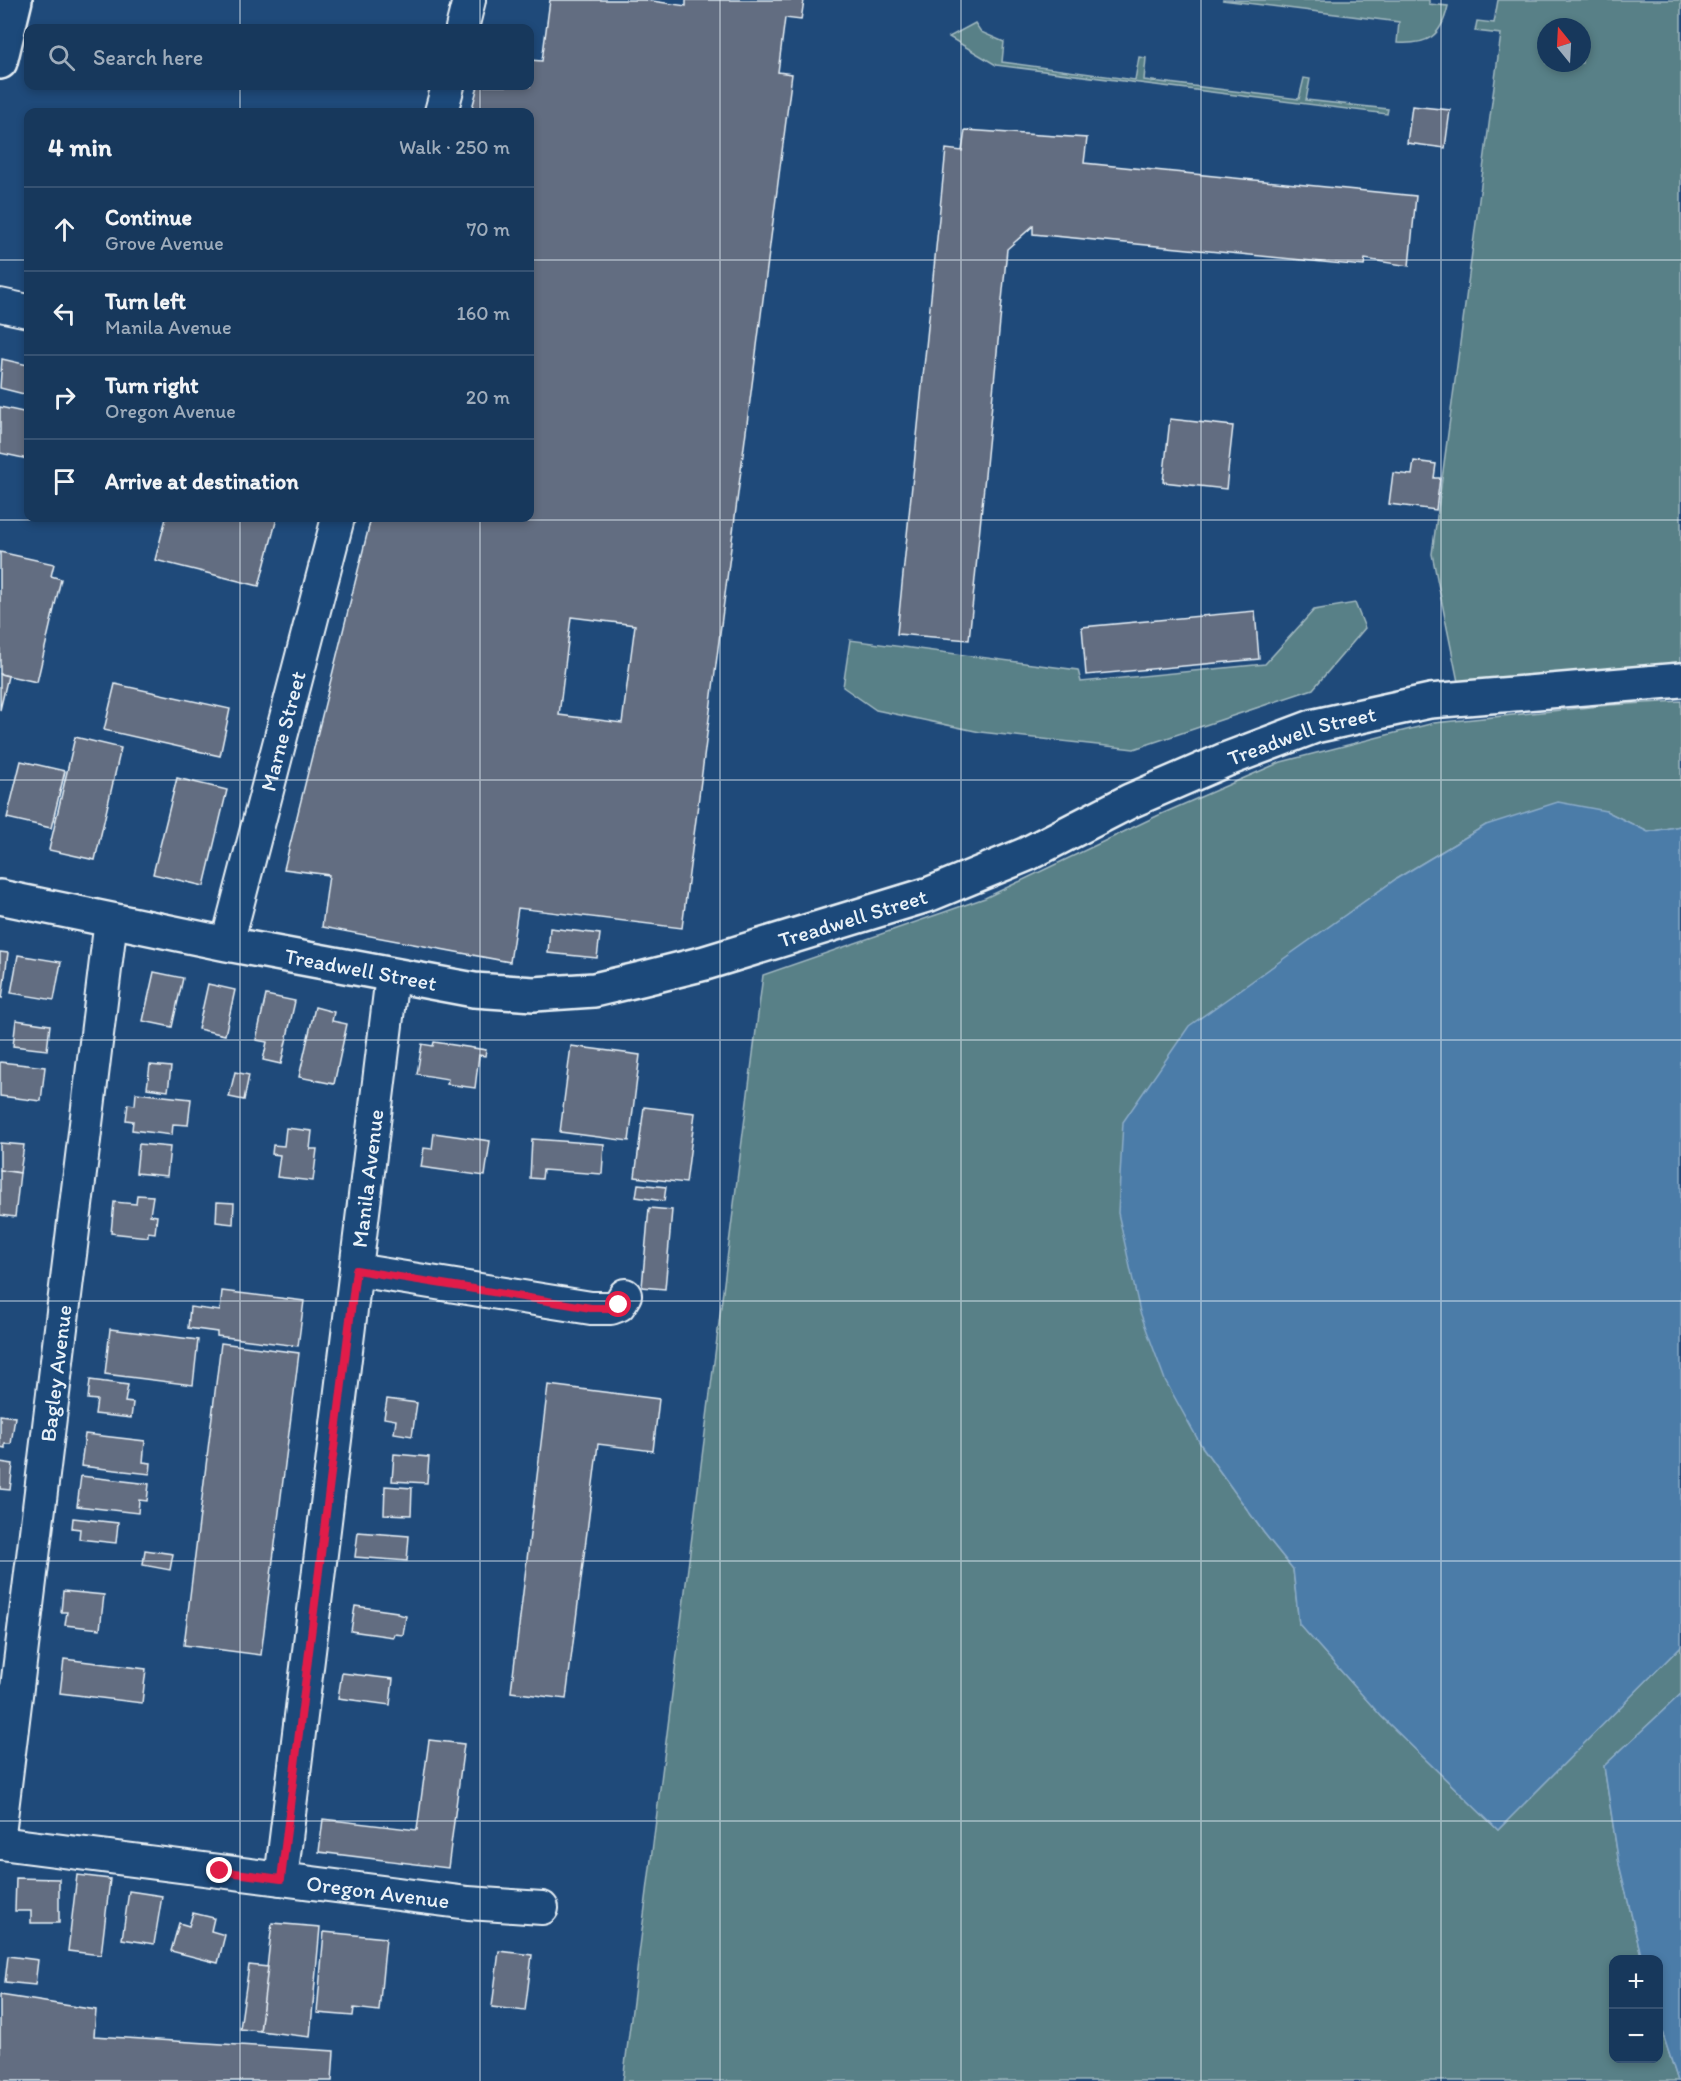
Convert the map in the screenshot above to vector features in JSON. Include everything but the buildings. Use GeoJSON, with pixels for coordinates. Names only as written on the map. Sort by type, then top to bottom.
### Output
{"type":"FeatureCollection","features":[{"type":"Feature","properties":{"kind":"street"},"geometry":{"type":"LineString","coordinates":[[0,62],[15,0]]}},
{"type":"Feature","properties":{"kind":"street"},"geometry":{"type":"LineString","coordinates":[[463,24],[469,0]]}},
{"type":"Feature","properties":{"kind":"street"},"geometry":{"type":"LineString","coordinates":[[442,108],[447,90]]}},
{"type":"Feature","properties":{"kind":"street"},"geometry":{"type":"LineString","coordinates":[[0,305],[24,310]]}},
{"type":"Feature","properties":{"kind":"street","name":"Marne Street"},"geometry":{"type":"LineString","coordinates":[[227,944],[337,522]]}},
{"type":"Feature","properties":{"kind":"street","name":"Treadwell Street"},"geometry":{"type":"LineString","coordinates":[[0,897],[227,944],[474,990],[534,994],[594,990],[705,963],[880,911],[974,877],[1037,849],[1130,801],[1225,760],[1315,726],[1431,701],[1681,680]]}},
{"type":"Feature","properties":{"kind":"street","name":"Bagley Avenue"},"geometry":{"type":"LineString","coordinates":[[0,1826],[111,920]]}},
{"type":"Feature","properties":{"kind":"street","name":"Manila Avenue"},"geometry":{"type":"LineString","coordinates":[[281,1879],[392,976]]}},
{"type":"Feature","properties":{"kind":"street"},"geometry":{"type":"LineString","coordinates":[[356,1270],[591,1308],[611,1308],[619,1305],[625,1295]]}},
{"type":"Feature","properties":{"kind":"street","name":"Oregon Avenue"},"geometry":{"type":"LineString","coordinates":[[0,1843],[468,1903],[542,1908]]}},
{"type":"Feature","properties":{"kind":"green space"},"geometry":{"type":"Polygon","coordinates":[[[1222,0],[1429,0],[1429,4],[1448,6],[1441,25],[1432,37],[1417,42],[1397,43],[1399,22],[1222,0]]]}},
{"type":"Feature","properties":{"kind":"green space"},"geometry":{"type":"Polygon","coordinates":[[[1498,0],[1681,0],[1681,665],[1458,682],[1432,554],[1501,34],[1475,31],[1477,21],[1494,23],[1498,0]]]}},
{"type":"Feature","properties":{"kind":"green space"},"geometry":{"type":"Polygon","coordinates":[[[975,23],[981,32],[1004,42],[1002,62],[1135,80],[1139,57],[1146,58],[1144,80],[1299,99],[1304,78],[1310,79],[1306,100],[1388,109],[1387,114],[996,65],[949,37],[975,23]]]}},
{"type":"Feature","properties":{"kind":"green space"},"geometry":{"type":"Polygon","coordinates":[[[1355,603],[1365,628],[1313,689],[1134,749],[980,732],[876,710],[843,687],[850,640],[1078,670],[1081,682],[1265,664],[1314,610],[1355,603]]]}},
{"type":"Feature","properties":{"kind":"green space"},"geometry":{"type":"Polygon","coordinates":[[[1681,701],[1681,826],[1648,832],[1606,811],[1486,825],[1396,879],[1309,942],[1201,1445],[1264,1533],[1293,1569],[1299,1624],[1381,1716],[1498,1830],[1681,1646],[1681,1694],[1604,1766],[1619,1864],[1641,1955],[1609,1955],[1609,2063],[1663,2063],[1663,2034],[1678,2081],[623,2081],[763,975],[985,898],[1159,815],[1281,762],[1434,723],[1610,705],[1681,701]]]}},
{"type":"Feature","properties":{"kind":"water"},"geometry":{"type":"Polygon","coordinates":[[[1558,802],[1606,811],[1648,832],[1681,826],[1681,1646],[1498,1830],[1381,1716],[1299,1624],[1293,1569],[1264,1533],[1201,1445],[1165,1380],[1140,1312],[1118,1213],[1123,1122],[1189,1026],[1396,879],[1486,825],[1558,802]]]}},
{"type":"Feature","properties":{"kind":"water"},"geometry":{"type":"Polygon","coordinates":[[[1681,1694],[1681,2081],[1678,2081],[1663,2034],[1663,1955],[1641,1955],[1619,1864],[1604,1766],[1681,1694]]]}},
{"type":"Feature","properties":{"kind":"route"},"geometry":{"type":"LineString","coordinates":[[220,1871],[281,1879],[356,1270],[591,1308],[611,1308],[619,1305]]}}]}
